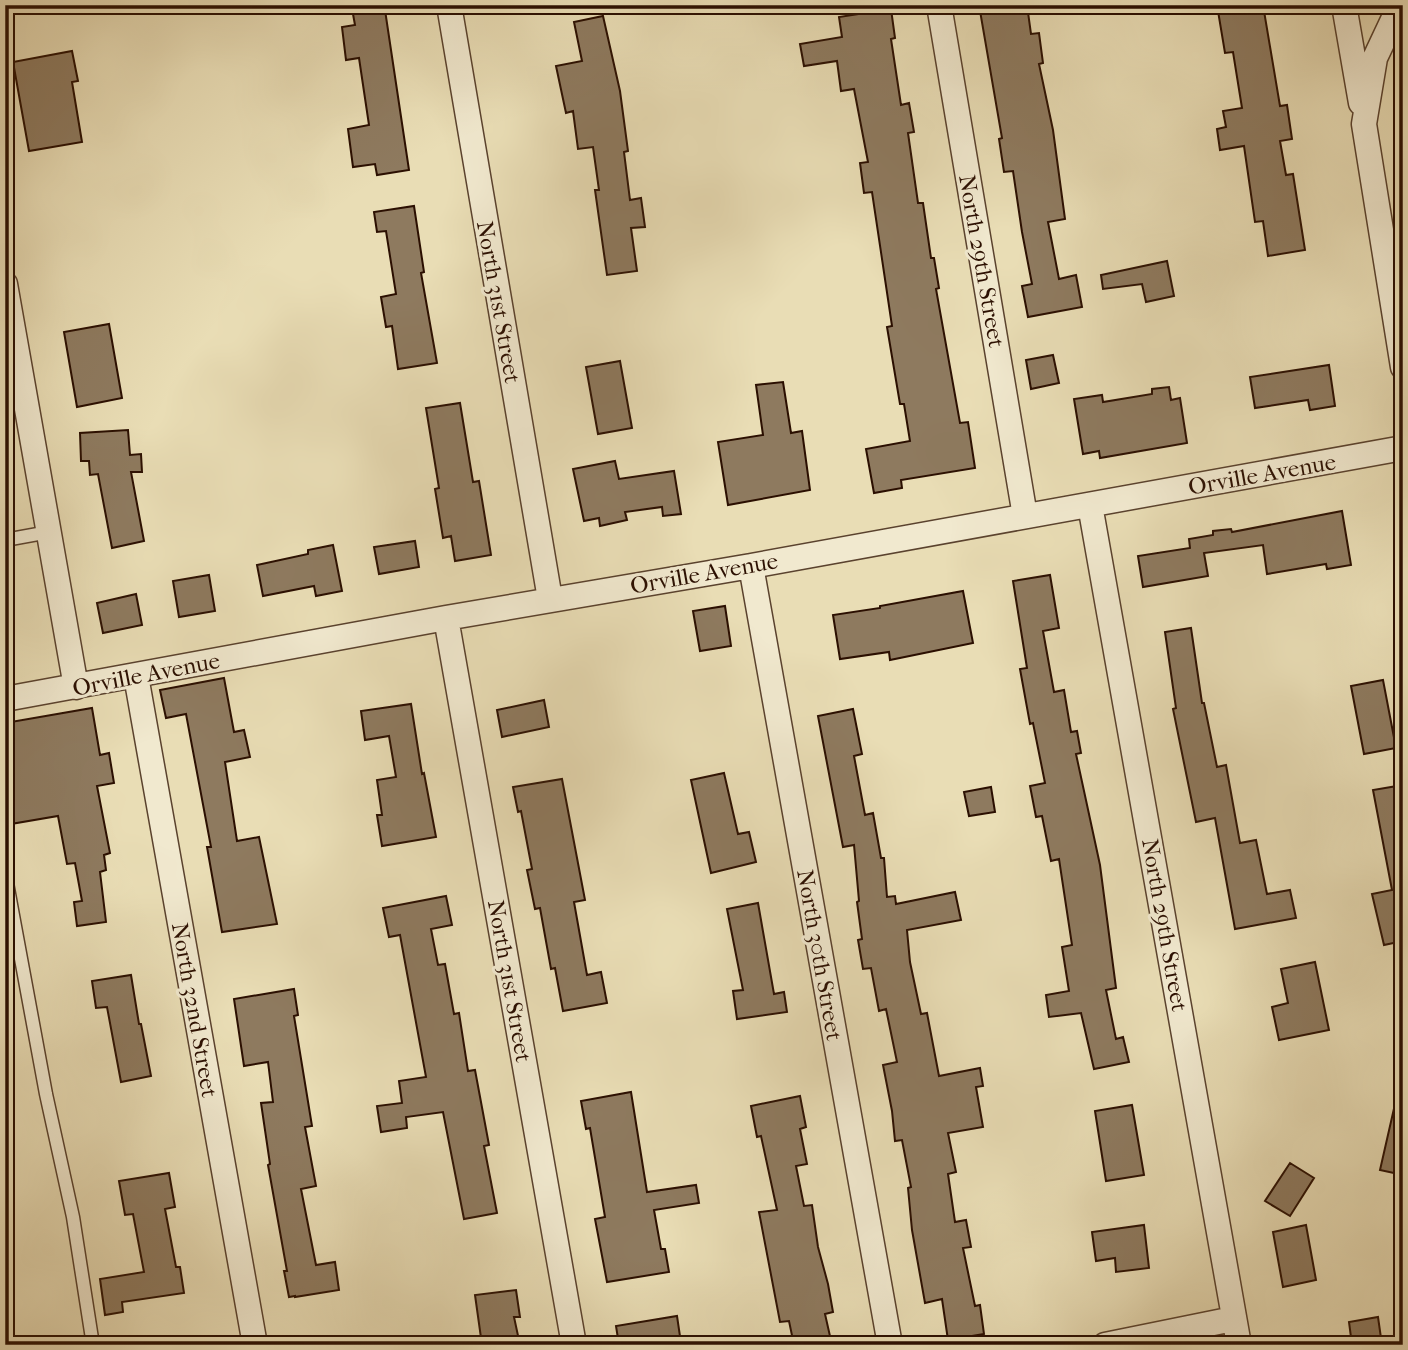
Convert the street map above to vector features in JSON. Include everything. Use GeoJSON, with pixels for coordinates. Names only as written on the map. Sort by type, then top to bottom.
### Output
{"type":"FeatureCollection","features":[{"type":"Feature","properties":{"kind":"street","name":"North 31st Street"},"geometry":{"type":"LineString","coordinates":[[449,5],[550,599]]}},
{"type":"Feature","properties":{"kind":"street","name":"North 29th Street"},"geometry":{"type":"LineString","coordinates":[[939,5],[1025,516]]}},
{"type":"Feature","properties":{"kind":"street"},"geometry":{"type":"LineString","coordinates":[[1344,5],[1364,124],[1394,257],[1403,367]]}},
{"type":"Feature","properties":{"kind":"street"},"geometry":{"type":"LineString","coordinates":[[1364,124],[1376,58],[1400,5]]}},
{"type":"Feature","properties":{"kind":"street"},"geometry":{"type":"LineString","coordinates":[[5,284],[76,687]]}},
{"type":"Feature","properties":{"kind":"street","name":"Orville Avenue"},"geometry":{"type":"LineString","coordinates":[[5,699],[550,599],[1090,506],[1403,448]]}},
{"type":"Feature","properties":{"kind":"street","name":"North 29th Street"},"geometry":{"type":"LineString","coordinates":[[1090,506],[1239,1345]]}},
{"type":"Feature","properties":{"kind":"street","name":"North 30th Street"},"geometry":{"type":"LineString","coordinates":[[751,566],[890,1345]]}},
{"type":"Feature","properties":{"kind":"street","name":"North 31st Street"},"geometry":{"type":"LineString","coordinates":[[446,618],[575,1345]]}},
{"type":"Feature","properties":{"kind":"street","name":"North 32nd Street"},"geometry":{"type":"LineString","coordinates":[[136,676],[255,1345]]}},
{"type":"Feature","properties":{"kind":"street"},"geometry":{"type":"LineString","coordinates":[[1105,1345],[1233,1319]]}},
{"type":"Feature","properties":{"kind":"lane"},"geometry":{"type":"LineString","coordinates":[[5,540],[49,532]]}},
{"type":"Feature","properties":{"kind":"lane"},"geometry":{"type":"LineString","coordinates":[[5,872],[46,1094],[73,1217],[93,1345]]}},
{"type":"Feature","properties":{"kind":"building"},"geometry":{"type":"Polygon","coordinates":[[[979,5],[1027,5],[1031,34],[1039,33],[1043,63],[1039,64],[1053,130],[1065,219],[1048,222],[1059,279],[1076,275],[1082,307],[1028,317],[1022,286],[1032,284],[1013,171],[1004,172],[999,139],[1002,138],[979,5]]]}},
{"type":"Feature","properties":{"kind":"building"},"geometry":{"type":"Polygon","coordinates":[[[1217,5],[1263,5],[1280,106],[1287,105],[1292,139],[1280,141],[1286,175],[1293,174],[1305,250],[1268,256],[1263,221],[1255,222],[1244,146],[1220,150],[1217,129],[1226,127],[1223,111],[1242,108],[1233,52],[1225,53],[1217,5]]]}},
{"type":"Feature","properties":{"kind":"building"},"geometry":{"type":"Polygon","coordinates":[[[891,9],[895,38],[891,39],[901,105],[909,103],[914,132],[908,133],[918,203],[923,203],[931,258],[934,258],[939,288],[936,289],[960,423],[968,422],[975,468],[901,480],[902,488],[874,493],[866,449],[910,441],[904,404],[900,404],[887,327],[892,326],[872,192],[864,193],[860,163],[868,162],[854,89],[841,91],[837,61],[804,66],[800,44],[842,37],[839,17],[891,9]]]}},
{"type":"Feature","properties":{"kind":"building"},"geometry":{"type":"Polygon","coordinates":[[[385,10],[409,170],[377,175],[375,164],[353,167],[348,129],[369,125],[359,58],[346,60],[342,27],[355,25],[353,14],[385,10]]]}},
{"type":"Feature","properties":{"kind":"building"},"geometry":{"type":"Polygon","coordinates":[[[603,16],[620,91],[628,151],[624,152],[630,200],[641,198],[645,227],[631,228],[637,271],[607,275],[595,190],[599,190],[593,147],[578,149],[573,111],[566,113],[556,66],[582,61],[574,22],[603,16]]]}},
{"type":"Feature","properties":{"kind":"building"},"geometry":{"type":"Polygon","coordinates":[[[72,51],[78,81],[72,82],[82,142],[29,151],[13,62],[72,51]]]}},
{"type":"Feature","properties":{"kind":"building"},"geometry":{"type":"Polygon","coordinates":[[[414,206],[424,272],[421,273],[437,363],[398,369],[392,326],[386,327],[381,297],[396,294],[386,231],[377,232],[374,212],[414,206]]]}},
{"type":"Feature","properties":{"kind":"building"},"geometry":{"type":"Polygon","coordinates":[[[1167,261],[1174,296],[1146,302],[1142,284],[1103,289],[1101,275],[1167,261]]]}},
{"type":"Feature","properties":{"kind":"building"},"geometry":{"type":"Polygon","coordinates":[[[109,324],[122,398],[77,407],[64,332],[109,324]]]}},
{"type":"Feature","properties":{"kind":"building"},"geometry":{"type":"Polygon","coordinates":[[[1053,355],[1059,383],[1031,389],[1026,360],[1053,355]]]}},
{"type":"Feature","properties":{"kind":"building"},"geometry":{"type":"Polygon","coordinates":[[[620,361],[632,428],[598,434],[586,367],[620,361]]]}},
{"type":"Feature","properties":{"kind":"building"},"geometry":{"type":"Polygon","coordinates":[[[1329,365],[1335,406],[1310,410],[1308,400],[1255,408],[1250,377],[1329,365]]]}},
{"type":"Feature","properties":{"kind":"building"},"geometry":{"type":"Polygon","coordinates":[[[783,382],[791,433],[802,431],[810,490],[728,505],[718,442],[763,435],[756,385],[783,382]]]}},
{"type":"Feature","properties":{"kind":"building"},"geometry":{"type":"Polygon","coordinates":[[[1169,387],[1171,400],[1180,398],[1187,443],[1100,458],[1099,451],[1083,454],[1074,399],[1102,395],[1103,402],[1152,394],[1152,389],[1169,387]]]}},
{"type":"Feature","properties":{"kind":"building"},"geometry":{"type":"Polygon","coordinates":[[[460,403],[473,482],[479,481],[491,555],[455,561],[451,536],[443,538],[435,489],[439,488],[426,408],[460,403]]]}},
{"type":"Feature","properties":{"kind":"building"},"geometry":{"type":"Polygon","coordinates":[[[128,430],[130,455],[141,454],[142,472],[131,472],[144,541],[112,548],[98,474],[90,475],[89,461],[81,461],[80,433],[128,430]]]}},
{"type":"Feature","properties":{"kind":"building"},"geometry":{"type":"Polygon","coordinates":[[[615,461],[619,479],[674,471],[681,514],[663,516],[662,507],[625,512],[627,520],[600,526],[599,518],[584,521],[573,469],[615,461]]]}},
{"type":"Feature","properties":{"kind":"building"},"geometry":{"type":"Polygon","coordinates":[[[1342,511],[1351,565],[1327,569],[1326,564],[1267,574],[1263,545],[1204,553],[1208,576],[1143,587],[1138,556],[1190,548],[1189,539],[1213,535],[1213,531],[1231,529],[1232,532],[1342,511]]]}},
{"type":"Feature","properties":{"kind":"building"},"geometry":{"type":"Polygon","coordinates":[[[415,541],[419,567],[379,574],[374,547],[415,541]]]}},
{"type":"Feature","properties":{"kind":"building"},"geometry":{"type":"Polygon","coordinates":[[[333,545],[342,591],[316,596],[314,586],[263,596],[257,565],[308,554],[308,550],[333,545]]]}},
{"type":"Feature","properties":{"kind":"building"},"geometry":{"type":"Polygon","coordinates":[[[209,575],[215,611],[179,617],[173,581],[209,575]]]}},
{"type":"Feature","properties":{"kind":"building"},"geometry":{"type":"Polygon","coordinates":[[[1050,575],[1059,628],[1043,631],[1054,692],[1064,690],[1071,732],[1077,731],[1081,753],[1076,754],[1100,865],[1116,988],[1106,990],[1116,1039],[1123,1037],[1129,1062],[1094,1069],[1081,1013],[1049,1017],[1046,995],[1069,991],[1062,947],[1072,945],[1059,859],[1051,861],[1042,816],[1036,817],[1030,786],[1045,783],[1020,669],[1027,668],[1013,581],[1050,575]]]}},
{"type":"Feature","properties":{"kind":"building"},"geometry":{"type":"Polygon","coordinates":[[[963,591],[973,643],[890,660],[889,652],[840,659],[833,615],[963,591]]]}},
{"type":"Feature","properties":{"kind":"building"},"geometry":{"type":"Polygon","coordinates":[[[136,594],[142,625],[103,633],[97,603],[136,594]]]}},
{"type":"Feature","properties":{"kind":"building"},"geometry":{"type":"Polygon","coordinates":[[[725,606],[731,646],[700,651],[693,611],[725,606]]]}},
{"type":"Feature","properties":{"kind":"building"},"geometry":{"type":"Polygon","coordinates":[[[1191,628],[1202,703],[1217,767],[1226,765],[1240,843],[1256,840],[1267,894],[1290,890],[1296,918],[1235,929],[1215,818],[1196,822],[1173,709],[1176,708],[1165,632],[1191,628]]]}},
{"type":"Feature","properties":{"kind":"building"},"geometry":{"type":"Polygon","coordinates":[[[224,678],[234,732],[244,730],[250,757],[225,762],[237,841],[259,837],[277,924],[222,932],[207,847],[211,847],[186,714],[166,718],[160,690],[224,678]]]}},
{"type":"Feature","properties":{"kind":"building"},"geometry":{"type":"Polygon","coordinates":[[[1383,680],[1396,748],[1364,754],[1351,686],[1383,680]]]}},
{"type":"Feature","properties":{"kind":"building"},"geometry":{"type":"Polygon","coordinates":[[[544,700],[549,727],[502,737],[497,710],[544,700]]]}},
{"type":"Feature","properties":{"kind":"building"},"geometry":{"type":"Polygon","coordinates":[[[411,704],[422,774],[424,773],[436,837],[382,846],[377,815],[382,815],[377,780],[396,777],[389,736],[365,740],[361,711],[411,704]]]}},
{"type":"Feature","properties":{"kind":"building"},"geometry":{"type":"Polygon","coordinates":[[[92,708],[100,755],[109,753],[114,783],[97,786],[110,853],[104,855],[106,870],[100,872],[106,922],[77,926],[74,902],[82,901],[75,863],[67,864],[58,816],[5,825],[5,785],[11,784],[8,771],[13,770],[5,723],[92,708]]]}},
{"type":"Feature","properties":{"kind":"building"},"geometry":{"type":"Polygon","coordinates":[[[853,709],[862,754],[854,756],[865,815],[873,813],[881,858],[884,858],[887,897],[895,896],[896,904],[955,892],[961,920],[907,930],[910,962],[921,1014],[927,1013],[939,1076],[980,1068],[983,1086],[976,1087],[983,1127],[948,1133],[956,1172],[948,1174],[955,1222],[966,1220],[971,1247],[963,1248],[975,1306],[980,1305],[984,1334],[948,1340],[942,1299],[925,1303],[912,1230],[908,1188],[911,1187],[902,1140],[895,1141],[883,1065],[897,1062],[886,1009],[879,1011],[871,968],[863,969],[858,940],[862,939],[854,845],[843,847],[818,716],[853,709]]]}},
{"type":"Feature","properties":{"kind":"building"},"geometry":{"type":"Polygon","coordinates":[[[724,773],[738,834],[749,832],[756,862],[711,873],[691,780],[724,773]]]}},
{"type":"Feature","properties":{"kind":"building"},"geometry":{"type":"Polygon","coordinates":[[[562,779],[585,900],[574,902],[587,975],[601,972],[607,1003],[563,1011],[555,968],[551,969],[540,908],[535,909],[527,870],[532,869],[521,811],[518,812],[513,787],[562,779]]]}},
{"type":"Feature","properties":{"kind":"building"},"geometry":{"type":"Polygon","coordinates":[[[1403,785],[1403,941],[1384,945],[1372,894],[1392,890],[1373,790],[1403,785]]]}},
{"type":"Feature","properties":{"kind":"building"},"geometry":{"type":"Polygon","coordinates":[[[991,787],[995,812],[969,816],[964,792],[991,787]]]}},
{"type":"Feature","properties":{"kind":"building"},"geometry":{"type":"Polygon","coordinates":[[[446,896],[452,925],[431,929],[438,965],[445,964],[454,1014],[459,1013],[468,1071],[475,1070],[489,1145],[484,1146],[497,1213],[464,1219],[443,1112],[406,1117],[407,1128],[381,1132],[377,1106],[402,1103],[399,1081],[426,1077],[400,935],[389,937],[383,908],[446,896]]]}},
{"type":"Feature","properties":{"kind":"building"},"geometry":{"type":"Polygon","coordinates":[[[758,903],[774,994],[784,992],[787,1012],[737,1019],[733,991],[743,990],[727,909],[758,903]]]}},
{"type":"Feature","properties":{"kind":"building"},"geometry":{"type":"Polygon","coordinates":[[[1315,962],[1329,1030],[1279,1040],[1272,1007],[1288,1003],[1281,969],[1315,962]]]}},
{"type":"Feature","properties":{"kind":"building"},"geometry":{"type":"Polygon","coordinates":[[[131,975],[151,1076],[121,1082],[107,1007],[96,1008],[92,981],[131,975]]]}},
{"type":"Feature","properties":{"kind":"building"},"geometry":{"type":"Polygon","coordinates":[[[294,989],[298,1015],[294,1016],[312,1126],[305,1127],[316,1186],[301,1189],[316,1265],[335,1262],[339,1290],[289,1297],[261,1103],[273,1102],[268,1062],[244,1066],[234,999],[294,989]]]}},
{"type":"Feature","properties":{"kind":"building"},"geometry":{"type":"Polygon","coordinates":[[[631,1092],[647,1192],[696,1185],[699,1203],[654,1210],[661,1249],[665,1249],[669,1272],[607,1282],[595,1219],[605,1217],[590,1128],[586,1129],[581,1101],[631,1092]]]}},
{"type":"Feature","properties":{"kind":"building"},"geometry":{"type":"Polygon","coordinates":[[[800,1096],[806,1127],[800,1129],[807,1164],[796,1166],[804,1206],[812,1205],[818,1247],[828,1284],[833,1312],[825,1314],[832,1345],[794,1345],[789,1321],[780,1322],[759,1212],[777,1210],[761,1136],[757,1137],[751,1106],[800,1096]]]}},
{"type":"Feature","properties":{"kind":"building"},"geometry":{"type":"Polygon","coordinates":[[[1395,1104],[1403,1105],[1403,1175],[1380,1170],[1395,1104]]]}},
{"type":"Feature","properties":{"kind":"building"},"geometry":{"type":"Polygon","coordinates":[[[1132,1105],[1144,1175],[1106,1181],[1095,1111],[1132,1105]]]}},
{"type":"Feature","properties":{"kind":"building"},"geometry":{"type":"Polygon","coordinates":[[[1290,1163],[1314,1178],[1290,1216],[1265,1201],[1290,1163]]]}},
{"type":"Feature","properties":{"kind":"building"},"geometry":{"type":"Polygon","coordinates":[[[169,1173],[175,1207],[165,1209],[184,1293],[122,1302],[123,1312],[105,1315],[100,1279],[144,1272],[133,1214],[125,1215],[119,1181],[169,1173]]]}},
{"type":"Feature","properties":{"kind":"building"},"geometry":{"type":"Polygon","coordinates":[[[1144,1225],[1149,1268],[1116,1272],[1115,1258],[1096,1261],[1092,1232],[1144,1225]]]}},
{"type":"Feature","properties":{"kind":"building"},"geometry":{"type":"Polygon","coordinates":[[[1306,1225],[1316,1280],[1283,1287],[1273,1232],[1306,1225]]]}},
{"type":"Feature","properties":{"kind":"building"},"geometry":{"type":"Polygon","coordinates":[[[516,1290],[520,1317],[514,1317],[520,1345],[482,1345],[475,1295],[516,1290]]]}},
{"type":"Feature","properties":{"kind":"building"},"geometry":{"type":"Polygon","coordinates":[[[677,1316],[681,1343],[619,1345],[616,1326],[677,1316]]]}},
{"type":"Feature","properties":{"kind":"building"},"geometry":{"type":"Polygon","coordinates":[[[1378,1317],[1382,1345],[1352,1345],[1349,1322],[1378,1317]]]}}]}
